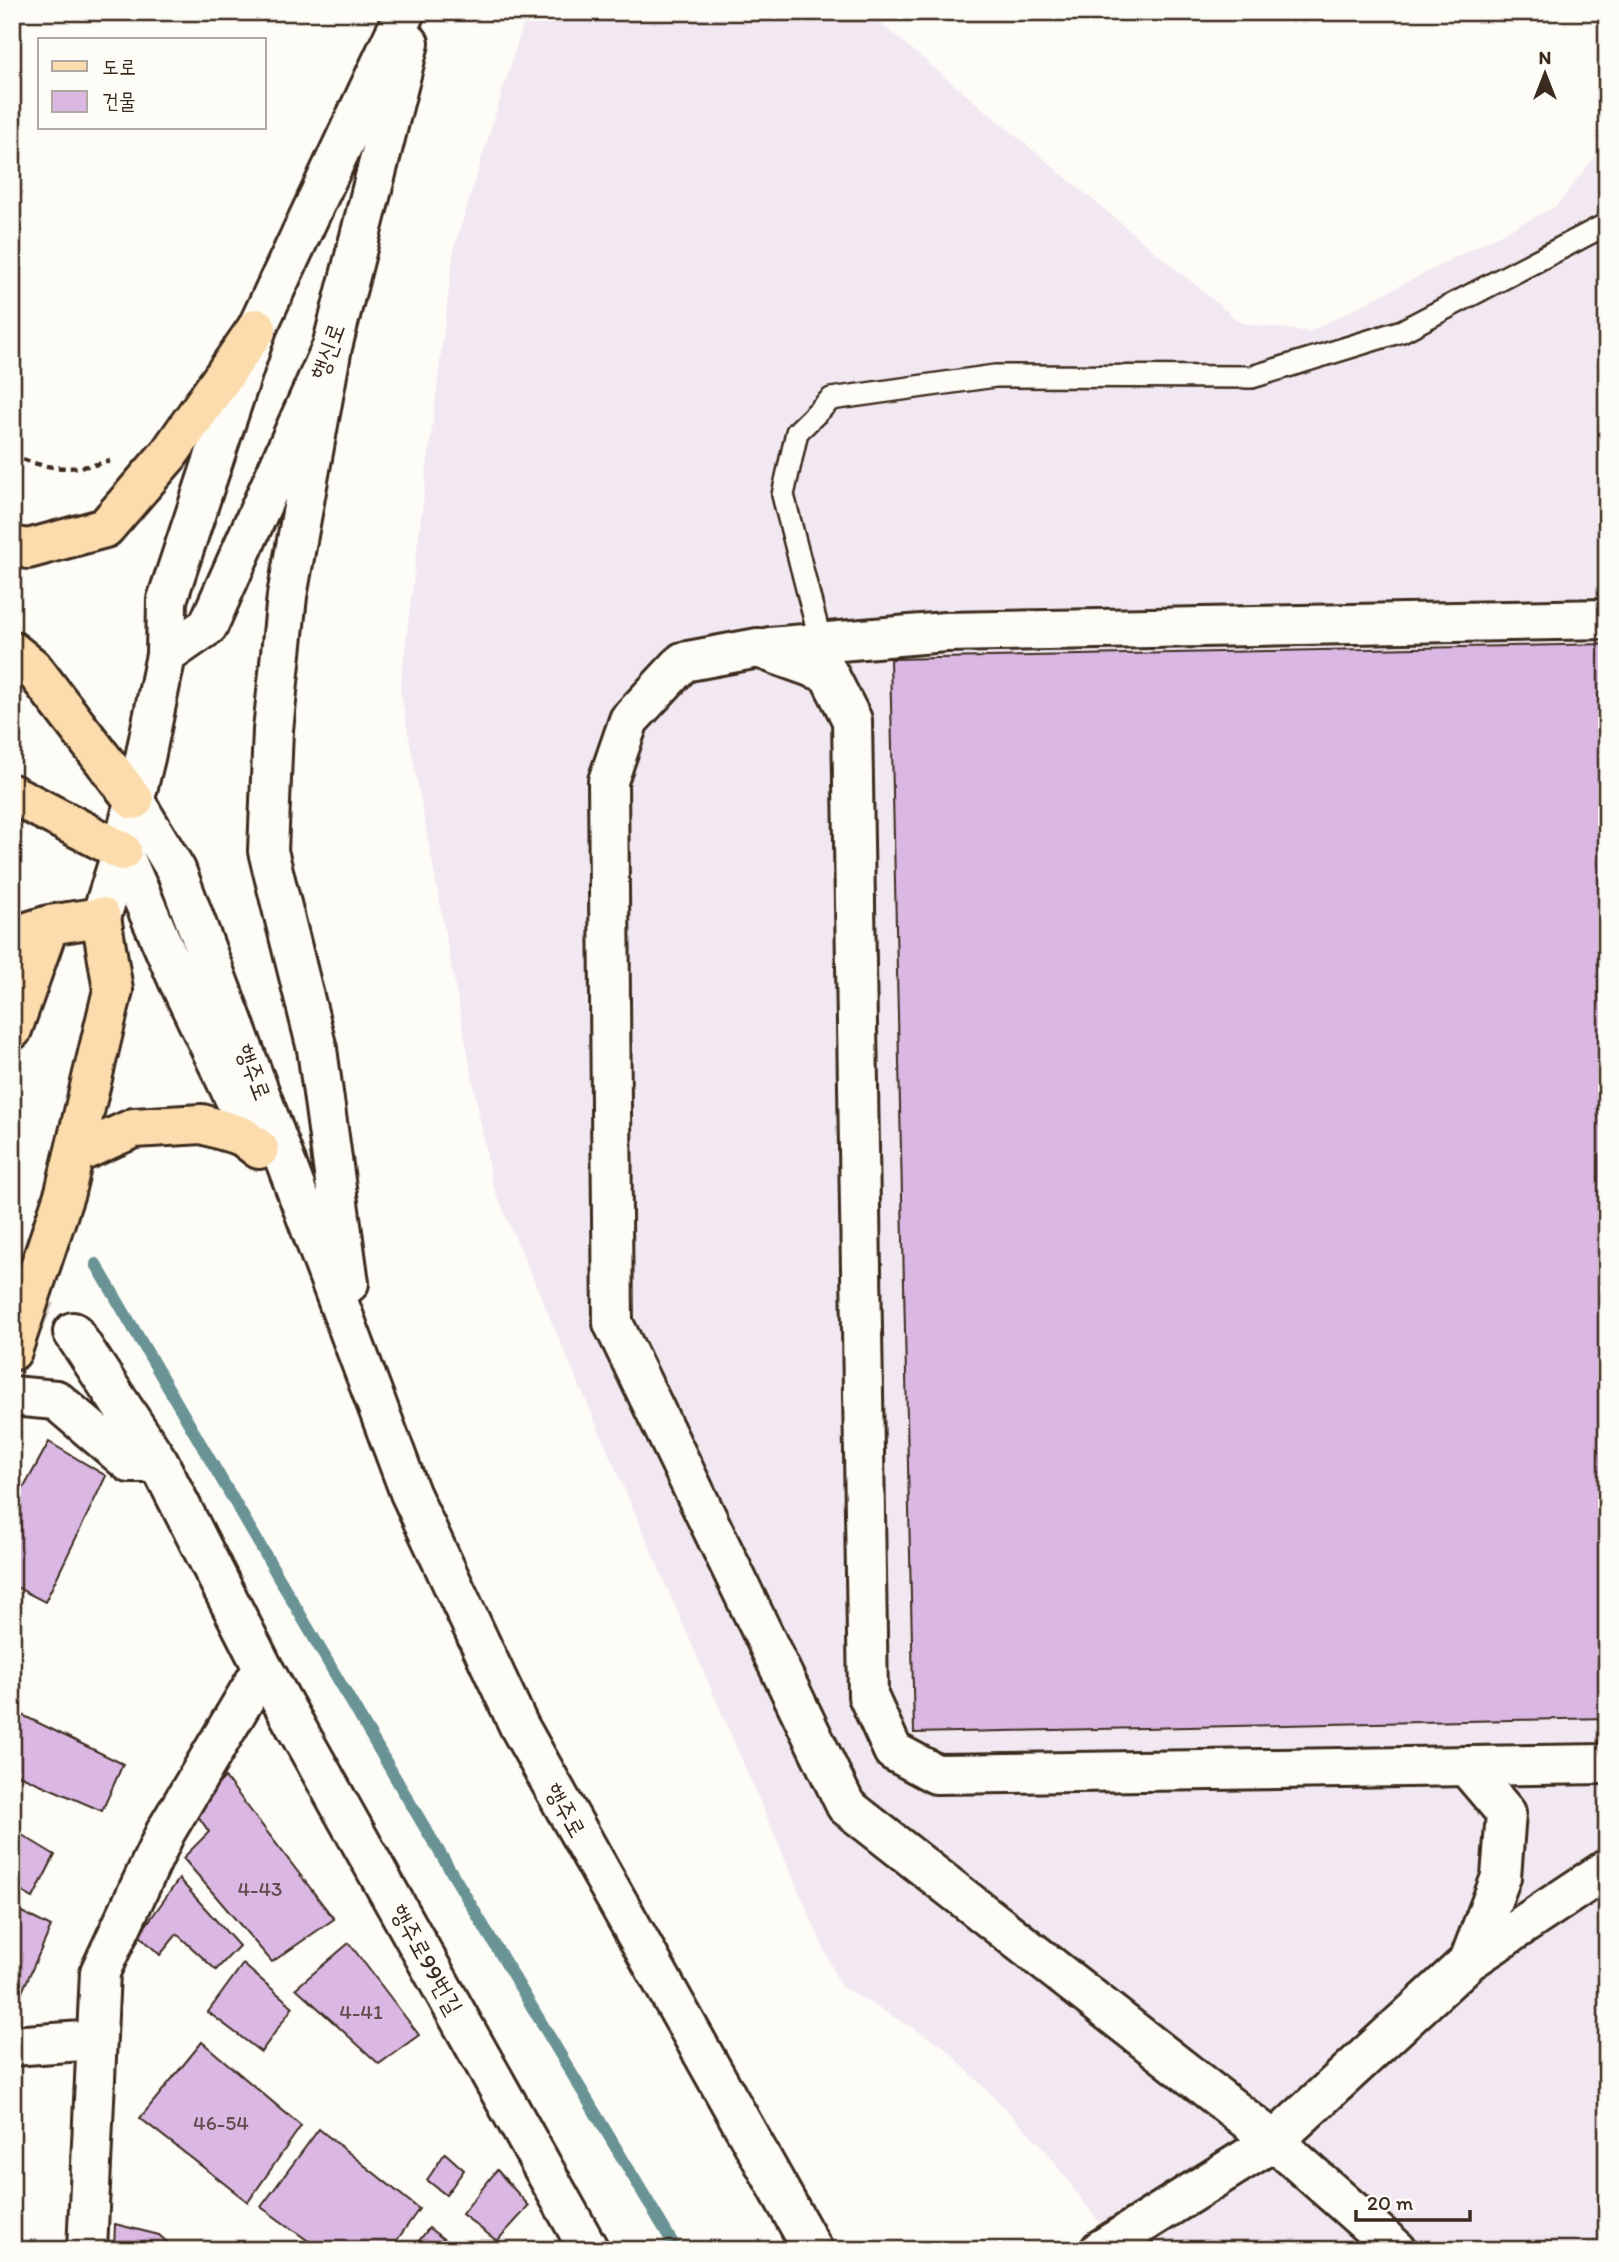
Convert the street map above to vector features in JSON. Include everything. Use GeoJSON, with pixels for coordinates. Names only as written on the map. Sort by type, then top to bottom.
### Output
{"type":"FeatureCollection","features":[{"type":"Feature","properties":{"kind":"main road"},"geometry":{"type":"LineString","coordinates":[[12,546],[28,549],[105,528],[169,454],[257,327]]}},
{"type":"Feature","properties":{"kind":"main road"},"geometry":{"type":"LineString","coordinates":[[12,651],[32,667],[134,800]]}},
{"type":"Feature","properties":{"kind":"main road"},"geometry":{"type":"LineString","coordinates":[[12,794],[122,850]]}},
{"type":"Feature","properties":{"kind":"main road"},"geometry":{"type":"LineString","coordinates":[[12,937],[49,925],[101,917],[113,990],[65,1192],[12,1351]]}},
{"type":"Feature","properties":{"kind":"main road"},"geometry":{"type":"LineString","coordinates":[[12,1030],[49,925]]}},
{"type":"Feature","properties":{"kind":"main road"},"geometry":{"type":"LineString","coordinates":[[74,1155],[134,1128],[202,1125],[242,1136],[259,1149]]}},
{"type":"Feature","properties":{"kind":"street"},"geometry":{"type":"LineString","coordinates":[[101,917],[122,850],[166,655],[167,600],[257,327],[405,12]]}},
{"type":"Feature","properties":{"kind":"street","name":"행신로"},"geometry":{"type":"LineString","coordinates":[[166,655],[208,626],[332,346],[416,12]]}},
{"type":"Feature","properties":{"kind":"street"},"geometry":{"type":"LineString","coordinates":[[332,346],[287,596],[274,730],[268,851],[317,1049],[358,1351]]}},
{"type":"Feature","properties":{"kind":"street"},"geometry":{"type":"LineString","coordinates":[[1397,2250],[1274,2141],[846,1806],[613,1323],[608,781],[629,720],[683,662],[758,648],[945,632],[1607,619]]}},
{"type":"Feature","properties":{"kind":"street"},"geometry":{"type":"LineString","coordinates":[[758,648],[828,673],[852,720],[868,1696],[893,1751],[936,1774],[1607,1764]]}},
{"type":"Feature","properties":{"kind":"street","name":"행주로"},"geometry":{"type":"LineString","coordinates":[[134,800],[176,870],[411,1493],[519,1726],[813,2250]]}},
{"type":"Feature","properties":{"kind":"street","name":"행주로"},"geometry":{"type":"LineString","coordinates":[[122,850],[178,980],[358,1351]]}},
{"type":"Feature","properties":{"kind":"street","name":"행주로99번길"},"geometry":{"type":"LineString","coordinates":[[73,1332],[159,1463],[263,1668],[589,2250]]}},
{"type":"Feature","properties":{"kind":"street"},"geometry":{"type":"LineString","coordinates":[[12,1396],[55,1400],[130,1463],[159,1463]]}},
{"type":"Feature","properties":{"kind":"street"},"geometry":{"type":"LineString","coordinates":[[87,2250],[100,1972],[166,1830],[263,1668]]}},
{"type":"Feature","properties":{"kind":"street"},"geometry":{"type":"LineString","coordinates":[[1466,1766],[1506,1813],[1501,1877],[1469,1961]]}},
{"type":"Feature","properties":{"kind":"street"},"geometry":{"type":"LineString","coordinates":[[1100,2250],[1274,2141],[1469,1961],[1607,1869]]}},
{"type":"Feature","properties":{"kind":"street"},"geometry":{"type":"LineString","coordinates":[[12,2046],[96,2040]]}},
{"type":"Feature","properties":{"kind":"lane"},"geometry":{"type":"LineString","coordinates":[[821,643],[783,495],[797,432],[831,399],[995,376],[1252,377],[1402,331],[1607,224]]}},
{"type":"Feature","properties":{"kind":"path"},"geometry":{"type":"LineString","coordinates":[[12,454],[27,462],[69,469],[115,459]]}},
{"type":"Feature","properties":{"kind":"shaded area"},"geometry":{"type":"Polygon","coordinates":[[[527,12],[867,12],[1241,323],[1309,332],[1556,206],[1607,142],[1607,2250],[1119,2250],[1043,2147],[942,2045],[840,1986],[492,1184],[400,689],[454,248],[527,12]]]}},
{"type":"Feature","properties":{"kind":"building"},"geometry":{"type":"Polygon","coordinates":[[[1607,644],[1607,1718],[914,1733],[890,659],[1607,644]]]}},
{"type":"Feature","properties":{"kind":"building"},"geometry":{"type":"Polygon","coordinates":[[[49,1442],[106,1476],[45,1602],[12,1585],[12,1509],[49,1442]]]}},
{"type":"Feature","properties":{"kind":"building"},"geometry":{"type":"Polygon","coordinates":[[[12,1710],[123,1764],[102,1811],[12,1772],[12,1710]]]}},
{"type":"Feature","properties":{"kind":"building"},"geometry":{"type":"Polygon","coordinates":[[[225,1777],[334,1919],[272,1962],[183,1858],[209,1832],[194,1810],[225,1777]]]}},
{"type":"Feature","properties":{"kind":"building"},"geometry":{"type":"Polygon","coordinates":[[[12,1829],[55,1855],[33,1898],[12,1886],[12,1829]]]}},
{"type":"Feature","properties":{"kind":"building"},"geometry":{"type":"Polygon","coordinates":[[[179,1879],[239,1946],[216,1970],[177,1934],[160,1955],[139,1935],[179,1879]]]}},
{"type":"Feature","properties":{"kind":"building"},"geometry":{"type":"Polygon","coordinates":[[[12,1907],[51,1927],[18,2001],[12,1998],[12,1907]]]}},
{"type":"Feature","properties":{"kind":"building"},"geometry":{"type":"Polygon","coordinates":[[[349,1943],[419,2035],[379,2064],[296,1988],[349,1943]]]}},
{"type":"Feature","properties":{"kind":"building"},"geometry":{"type":"Polygon","coordinates":[[[243,1964],[293,2007],[261,2052],[208,2012],[243,1964]]]}},
{"type":"Feature","properties":{"kind":"building"},"geometry":{"type":"Polygon","coordinates":[[[202,2042],[301,2126],[248,2202],[140,2118],[202,2042]]]}},
{"type":"Feature","properties":{"kind":"building"},"geometry":{"type":"Polygon","coordinates":[[[319,2129],[419,2209],[390,2250],[321,2250],[261,2207],[319,2129]]]}},
{"type":"Feature","properties":{"kind":"building"},"geometry":{"type":"Polygon","coordinates":[[[445,2153],[464,2170],[446,2195],[427,2180],[445,2153]]]}},
{"type":"Feature","properties":{"kind":"building"},"geometry":{"type":"Polygon","coordinates":[[[497,2170],[529,2206],[497,2241],[462,2214],[497,2170]]]}},
{"type":"Feature","properties":{"kind":"building"},"geometry":{"type":"Polygon","coordinates":[[[115,2224],[159,2235],[176,2250],[114,2250],[115,2224]]]}},
{"type":"Feature","properties":{"kind":"building"},"geometry":{"type":"Polygon","coordinates":[[[429,2228],[458,2250],[412,2250],[429,2228]]]}},
{"type":"Feature","properties":{"kind":"waterway"},"geometry":{"type":"LineString","coordinates":[[96,1264],[406,1796],[677,2250]]}},
{"type":"Feature","properties":{"kind":"tunnel"},"geometry":{"type":"LineString","coordinates":[[12,1305],[73,1332]]}}]}
